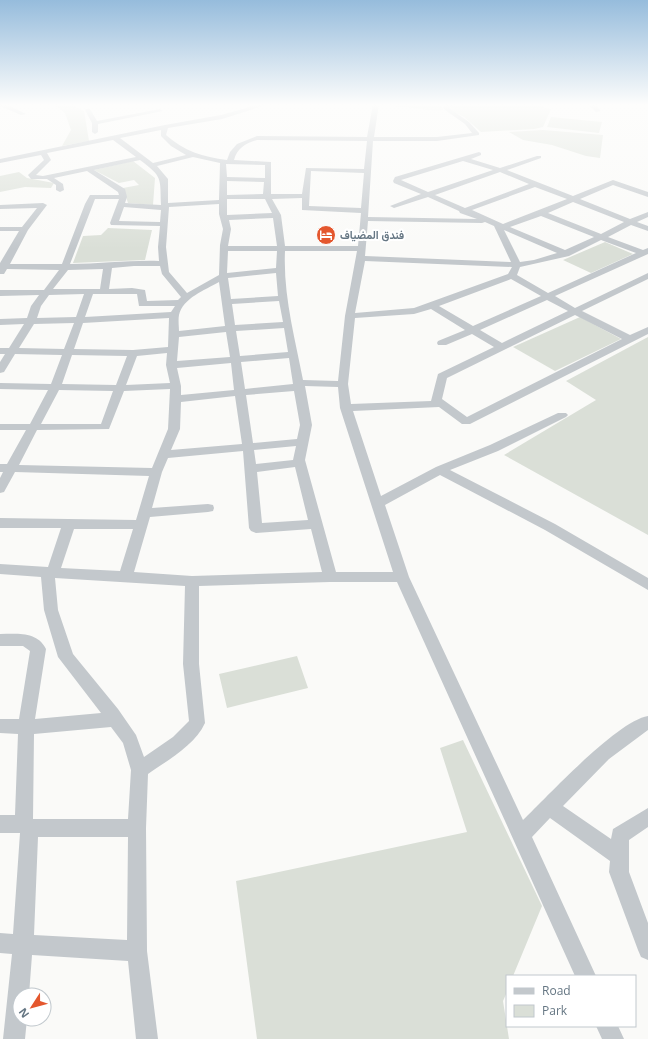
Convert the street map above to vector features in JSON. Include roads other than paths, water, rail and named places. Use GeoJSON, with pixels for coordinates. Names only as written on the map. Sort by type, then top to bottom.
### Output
{"type":"FeatureCollection","features":[{"type":"Feature","properties":{"kind":"street"},"geometry":{"type":"LineString","coordinates":[[0,161],[41,152]]}},
{"type":"Feature","properties":{"kind":"street"},"geometry":{"type":"LineString","coordinates":[[43,152],[48,160],[32,175],[34,177],[48,177],[141,158]]}},
{"type":"Feature","properties":{"kind":"street"},"geometry":{"type":"LineString","coordinates":[[134,152],[158,170],[164,179],[165,207],[162,247],[165,272],[183,300]]}},
{"type":"Feature","properties":{"kind":"street"},"geometry":{"type":"LineString","coordinates":[[188,152],[193,155],[226,162],[269,163],[267,196],[277,215],[281,248],[280,270],[283,298],[306,425],[299,460],[330,577]]}},
{"type":"Feature","properties":{"kind":"street"},"geometry":{"type":"LineString","coordinates":[[234,152],[226,162],[223,179],[224,218],[227,229],[224,249],[223,276],[248,447],[256,528],[317,524]]}},
{"type":"Feature","properties":{"kind":"street"},"geometry":{"type":"LineString","coordinates":[[369,152],[361,253],[350,316],[343,384],[346,408],[402,577],[586,975]]}},
{"type":"Feature","properties":{"kind":"street"},"geometry":{"type":"LineString","coordinates":[[479,154],[398,179],[397,181],[463,211],[498,224],[566,254]]}},
{"type":"Feature","properties":{"kind":"street"},"geometry":{"type":"LineString","coordinates":[[152,165],[193,155]]}},
{"type":"Feature","properties":{"kind":"street"},"geometry":{"type":"LineString","coordinates":[[394,206],[539,157]]}},
{"type":"Feature","properties":{"kind":"street"},"geometry":{"type":"LineString","coordinates":[[464,159],[500,170],[648,229]]}},
{"type":"Feature","properties":{"kind":"street"},"geometry":{"type":"LineString","coordinates":[[88,169],[122,191],[122,201],[114,223],[164,224]]}},
{"type":"Feature","properties":{"kind":"street"},"geometry":{"type":"LineString","coordinates":[[368,171],[308,169],[305,208],[364,215],[498,224],[541,213],[613,182],[648,195]]}},
{"type":"Feature","properties":{"kind":"street"},"geometry":{"type":"LineString","coordinates":[[48,177],[59,184],[60,190]]}},
{"type":"Feature","properties":{"kind":"street"},"geometry":{"type":"LineString","coordinates":[[223,179],[268,180]]}},
{"type":"Feature","properties":{"kind":"street"},"geometry":{"type":"LineString","coordinates":[[463,211],[535,184]]}},
{"type":"Feature","properties":{"kind":"street"},"geometry":{"type":"LineString","coordinates":[[0,370],[32,321],[36,306],[65,267],[88,204],[93,198],[165,207],[223,199],[267,196],[306,196]]}},
{"type":"Feature","properties":{"kind":"street"},"geometry":{"type":"LineString","coordinates":[[0,207],[43,205],[24,229],[1,268]]}},
{"type":"Feature","properties":{"kind":"street"},"geometry":{"type":"LineString","coordinates":[[541,213],[601,237],[645,252]]}},
{"type":"Feature","properties":{"kind":"street"},"geometry":{"type":"LineString","coordinates":[[224,249],[281,248],[517,265],[533,264],[566,254],[648,214]]}},
{"type":"Feature","properties":{"kind":"street"},"geometry":{"type":"LineString","coordinates":[[224,218],[277,215]]}},
{"type":"Feature","properties":{"kind":"street"},"geometry":{"type":"LineString","coordinates":[[350,316],[414,311],[432,306],[512,276],[517,265],[498,224]]}},
{"type":"Feature","properties":{"kind":"street"},"geometry":{"type":"LineString","coordinates":[[0,229],[24,229]]}},
{"type":"Feature","properties":{"kind":"street"},"geometry":{"type":"LineString","coordinates":[[442,343],[645,252]]}},
{"type":"Feature","properties":{"kind":"street"},"geometry":{"type":"LineString","coordinates":[[1,268],[108,266],[134,262],[164,264]]}},
{"type":"Feature","properties":{"kind":"street"},"geometry":{"type":"LineString","coordinates":[[104,291],[108,266]]}},
{"type":"Feature","properties":{"kind":"street"},"geometry":{"type":"LineString","coordinates":[[0,293],[90,291],[142,292],[142,304],[183,300],[223,276],[280,270]]}},
{"type":"Feature","properties":{"kind":"street"},"geometry":{"type":"LineString","coordinates":[[512,276],[574,312],[630,339]]}},
{"type":"Feature","properties":{"kind":"street"},"geometry":{"type":"LineString","coordinates":[[646,279],[442,376],[436,400],[466,422],[648,330]]}},
{"type":"Feature","properties":{"kind":"street"},"geometry":{"type":"LineString","coordinates":[[0,489],[5,468],[33,427],[55,387],[90,291]]}},
{"type":"Feature","properties":{"kind":"street"},"geometry":{"type":"LineString","coordinates":[[227,302],[283,298]]}},
{"type":"Feature","properties":{"kind":"street"},"geometry":{"type":"LineString","coordinates":[[126,576],[141,519],[156,472],[174,429],[176,386],[171,365],[174,315],[183,300]]}},
{"type":"Feature","properties":{"kind":"street"},"geometry":{"type":"LineString","coordinates":[[432,306],[502,347]]}},
{"type":"Feature","properties":{"kind":"street"},"geometry":{"type":"LineString","coordinates":[[0,322],[80,320],[174,315]]}},
{"type":"Feature","properties":{"kind":"street"},"geometry":{"type":"LineString","coordinates":[[174,335],[231,328],[288,325]]}},
{"type":"Feature","properties":{"kind":"street"},"geometry":{"type":"LineString","coordinates":[[0,352],[133,353],[173,350]]}},
{"type":"Feature","properties":{"kind":"street"},"geometry":{"type":"LineString","coordinates":[[0,427],[104,427],[133,353]]}},
{"type":"Feature","properties":{"kind":"street"},"geometry":{"type":"LineString","coordinates":[[171,365],[294,355]]}},
{"type":"Feature","properties":{"kind":"street"},"geometry":{"type":"LineString","coordinates":[[175,399],[299,385],[343,384]]}},
{"type":"Feature","properties":{"kind":"street"},"geometry":{"type":"LineString","coordinates":[[0,386],[120,388],[176,386]]}},
{"type":"Feature","properties":{"kind":"street"},"geometry":{"type":"LineString","coordinates":[[346,408],[441,404]]}},
{"type":"Feature","properties":{"kind":"street"},"geometry":{"type":"LineString","coordinates":[[378,503],[440,470],[494,448],[562,415]]}},
{"type":"Feature","properties":{"kind":"street"},"geometry":{"type":"LineString","coordinates":[[162,455],[303,442]]}},
{"type":"Feature","properties":{"kind":"street"},"geometry":{"type":"LineString","coordinates":[[250,469],[300,463]]}},
{"type":"Feature","properties":{"kind":"street"},"geometry":{"type":"LineString","coordinates":[[5,468],[156,472]]}},
{"type":"Feature","properties":{"kind":"street"},"geometry":{"type":"LineString","coordinates":[[440,470],[550,527],[648,586]]}},
{"type":"Feature","properties":{"kind":"street"},"geometry":{"type":"LineString","coordinates":[[0,523],[68,525],[141,519],[208,508]]}},
{"type":"Feature","properties":{"kind":"street"},"geometry":{"type":"LineString","coordinates":[[68,525],[50,572],[51,610],[66,657],[116,719],[130,740],[140,770],[137,951],[147,1039]]}},
{"type":"Feature","properties":{"kind":"street"},"geometry":{"type":"LineString","coordinates":[[0,569],[192,581],[330,577],[402,577]]}},
{"type":"Feature","properties":{"kind":"street"},"geometry":{"type":"LineString","coordinates":[[140,770],[179,742],[198,723],[191,664],[192,581]]}},
{"type":"Feature","properties":{"kind":"street"},"geometry":{"type":"LineString","coordinates":[[0,640],[26,640],[38,649],[26,727],[27,826],[23,944],[14,1039]]}},
{"type":"Feature","properties":{"kind":"street"},"geometry":{"type":"LineString","coordinates":[[0,726],[26,727],[116,719]]}},
{"type":"Feature","properties":{"kind":"street"},"geometry":{"type":"LineString","coordinates":[[521,835],[603,754],[646,725]]}},
{"type":"Feature","properties":{"kind":"street"},"geometry":{"type":"LineString","coordinates":[[549,807],[619,856]]}},
{"type":"Feature","properties":{"kind":"street"},"geometry":{"type":"LineString","coordinates":[[648,817],[620,835],[619,856],[619,872],[648,950]]}},
{"type":"Feature","properties":{"kind":"street"},"geometry":{"type":"LineString","coordinates":[[0,824],[27,826],[138,828]]}},
{"type":"Feature","properties":{"kind":"street"},"geometry":{"type":"LineString","coordinates":[[0,943],[137,951]]}},
{"type":"Feature","properties":{"kind":"street"},"geometry":{"type":"LineString","coordinates":[[607,1027],[613,1039]]}},
{"type":"Feature","properties":{"kind":"place","name":"فندق المضياف"},"geometry":{"type":"Point","coordinates":[326,235]}}]}
